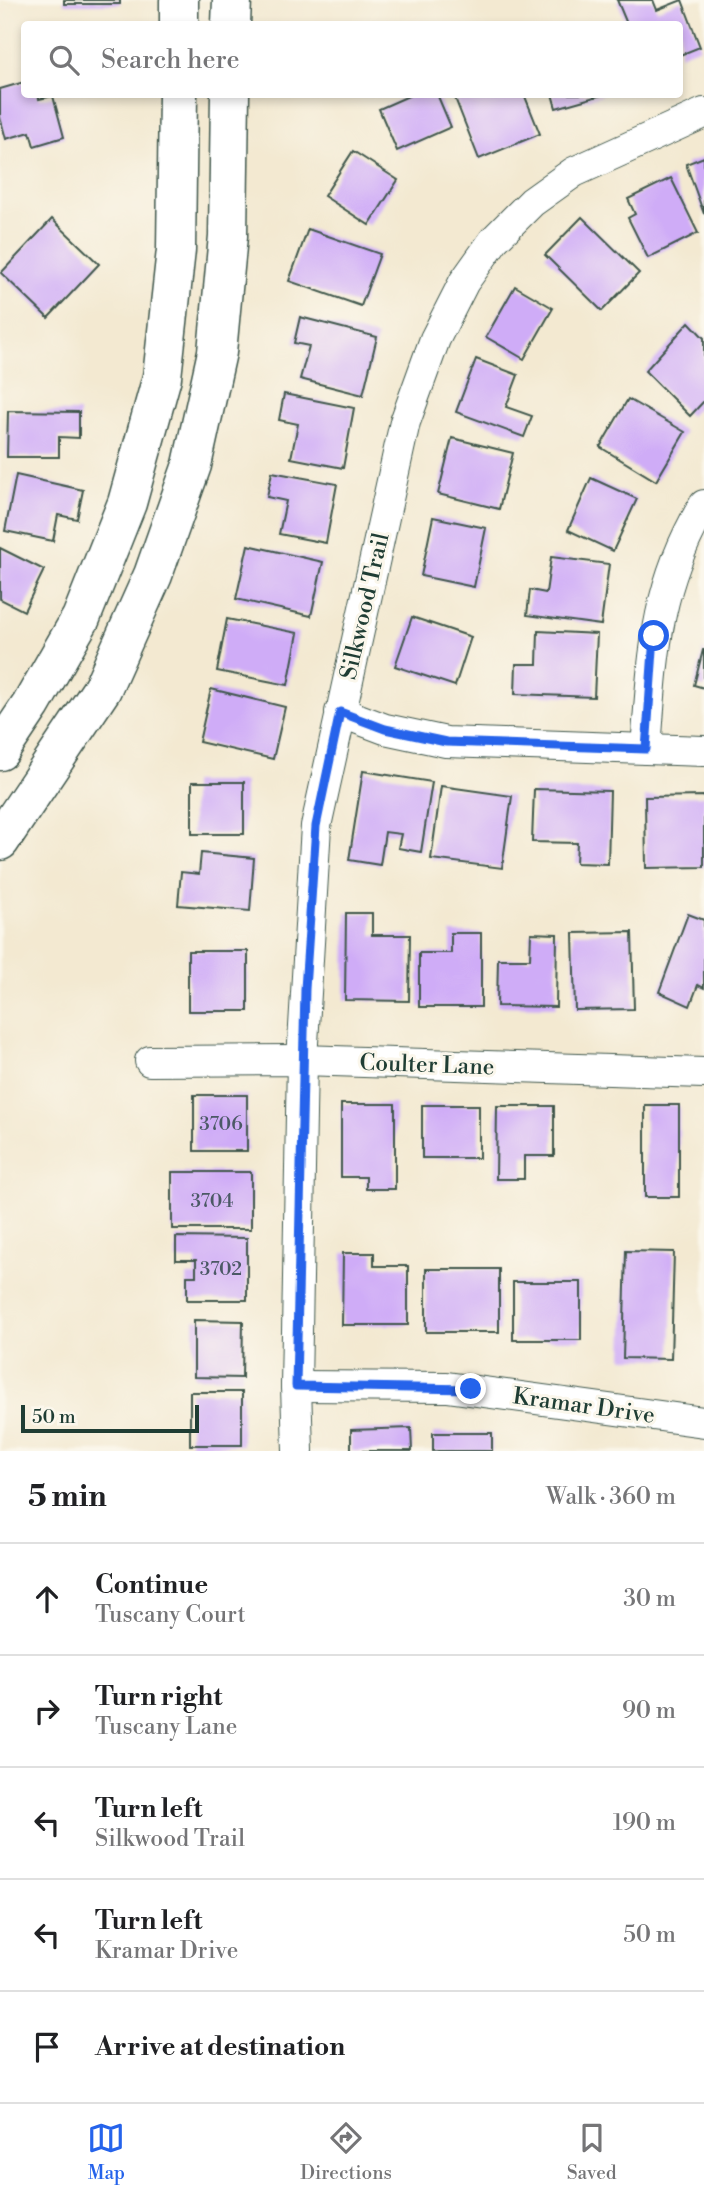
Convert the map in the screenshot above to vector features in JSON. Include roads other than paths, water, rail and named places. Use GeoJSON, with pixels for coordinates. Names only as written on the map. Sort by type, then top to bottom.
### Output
{"type":"FeatureCollection","features":[{"type":"Feature","properties":{"kind":"main road"},"geometry":{"type":"LineString","coordinates":[[178,21],[179,0]]}},
{"type":"Feature","properties":{"kind":"main road"},"geometry":{"type":"LineString","coordinates":[[231,21],[232,0]]}},
{"type":"Feature","properties":{"kind":"main road"},"geometry":{"type":"LineString","coordinates":[[0,751],[31,705],[81,618],[128,503],[162,377],[176,250],[178,98]]}},
{"type":"Feature","properties":{"kind":"main road"},"geometry":{"type":"LineString","coordinates":[[0,841],[102,689],[153,575],[192,465],[217,352],[228,236],[230,98]]}},
{"type":"Feature","properties":{"kind":"street","name":"Silkwood Trail"},"geometry":{"type":"LineString","coordinates":[[298,1451],[296,1386],[302,1060],[316,826],[405,422],[435,339],[464,282],[494,240],[542,194],[575,172],[704,113]]}},
{"type":"Feature","properties":{"kind":"street"},"geometry":{"type":"LineString","coordinates":[[646,749],[654,636],[686,535],[704,505]]}},
{"type":"Feature","properties":{"kind":"street"},"geometry":{"type":"LineString","coordinates":[[340,712],[385,729],[446,742],[704,751]]}},
{"type":"Feature","properties":{"kind":"street","name":"Coulter Lane"},"geometry":{"type":"LineString","coordinates":[[150,1061],[302,1060],[704,1073]]}},
{"type":"Feature","properties":{"kind":"street","name":"Kramar Drive"},"geometry":{"type":"LineString","coordinates":[[296,1386],[447,1387],[704,1422]]}}]}
